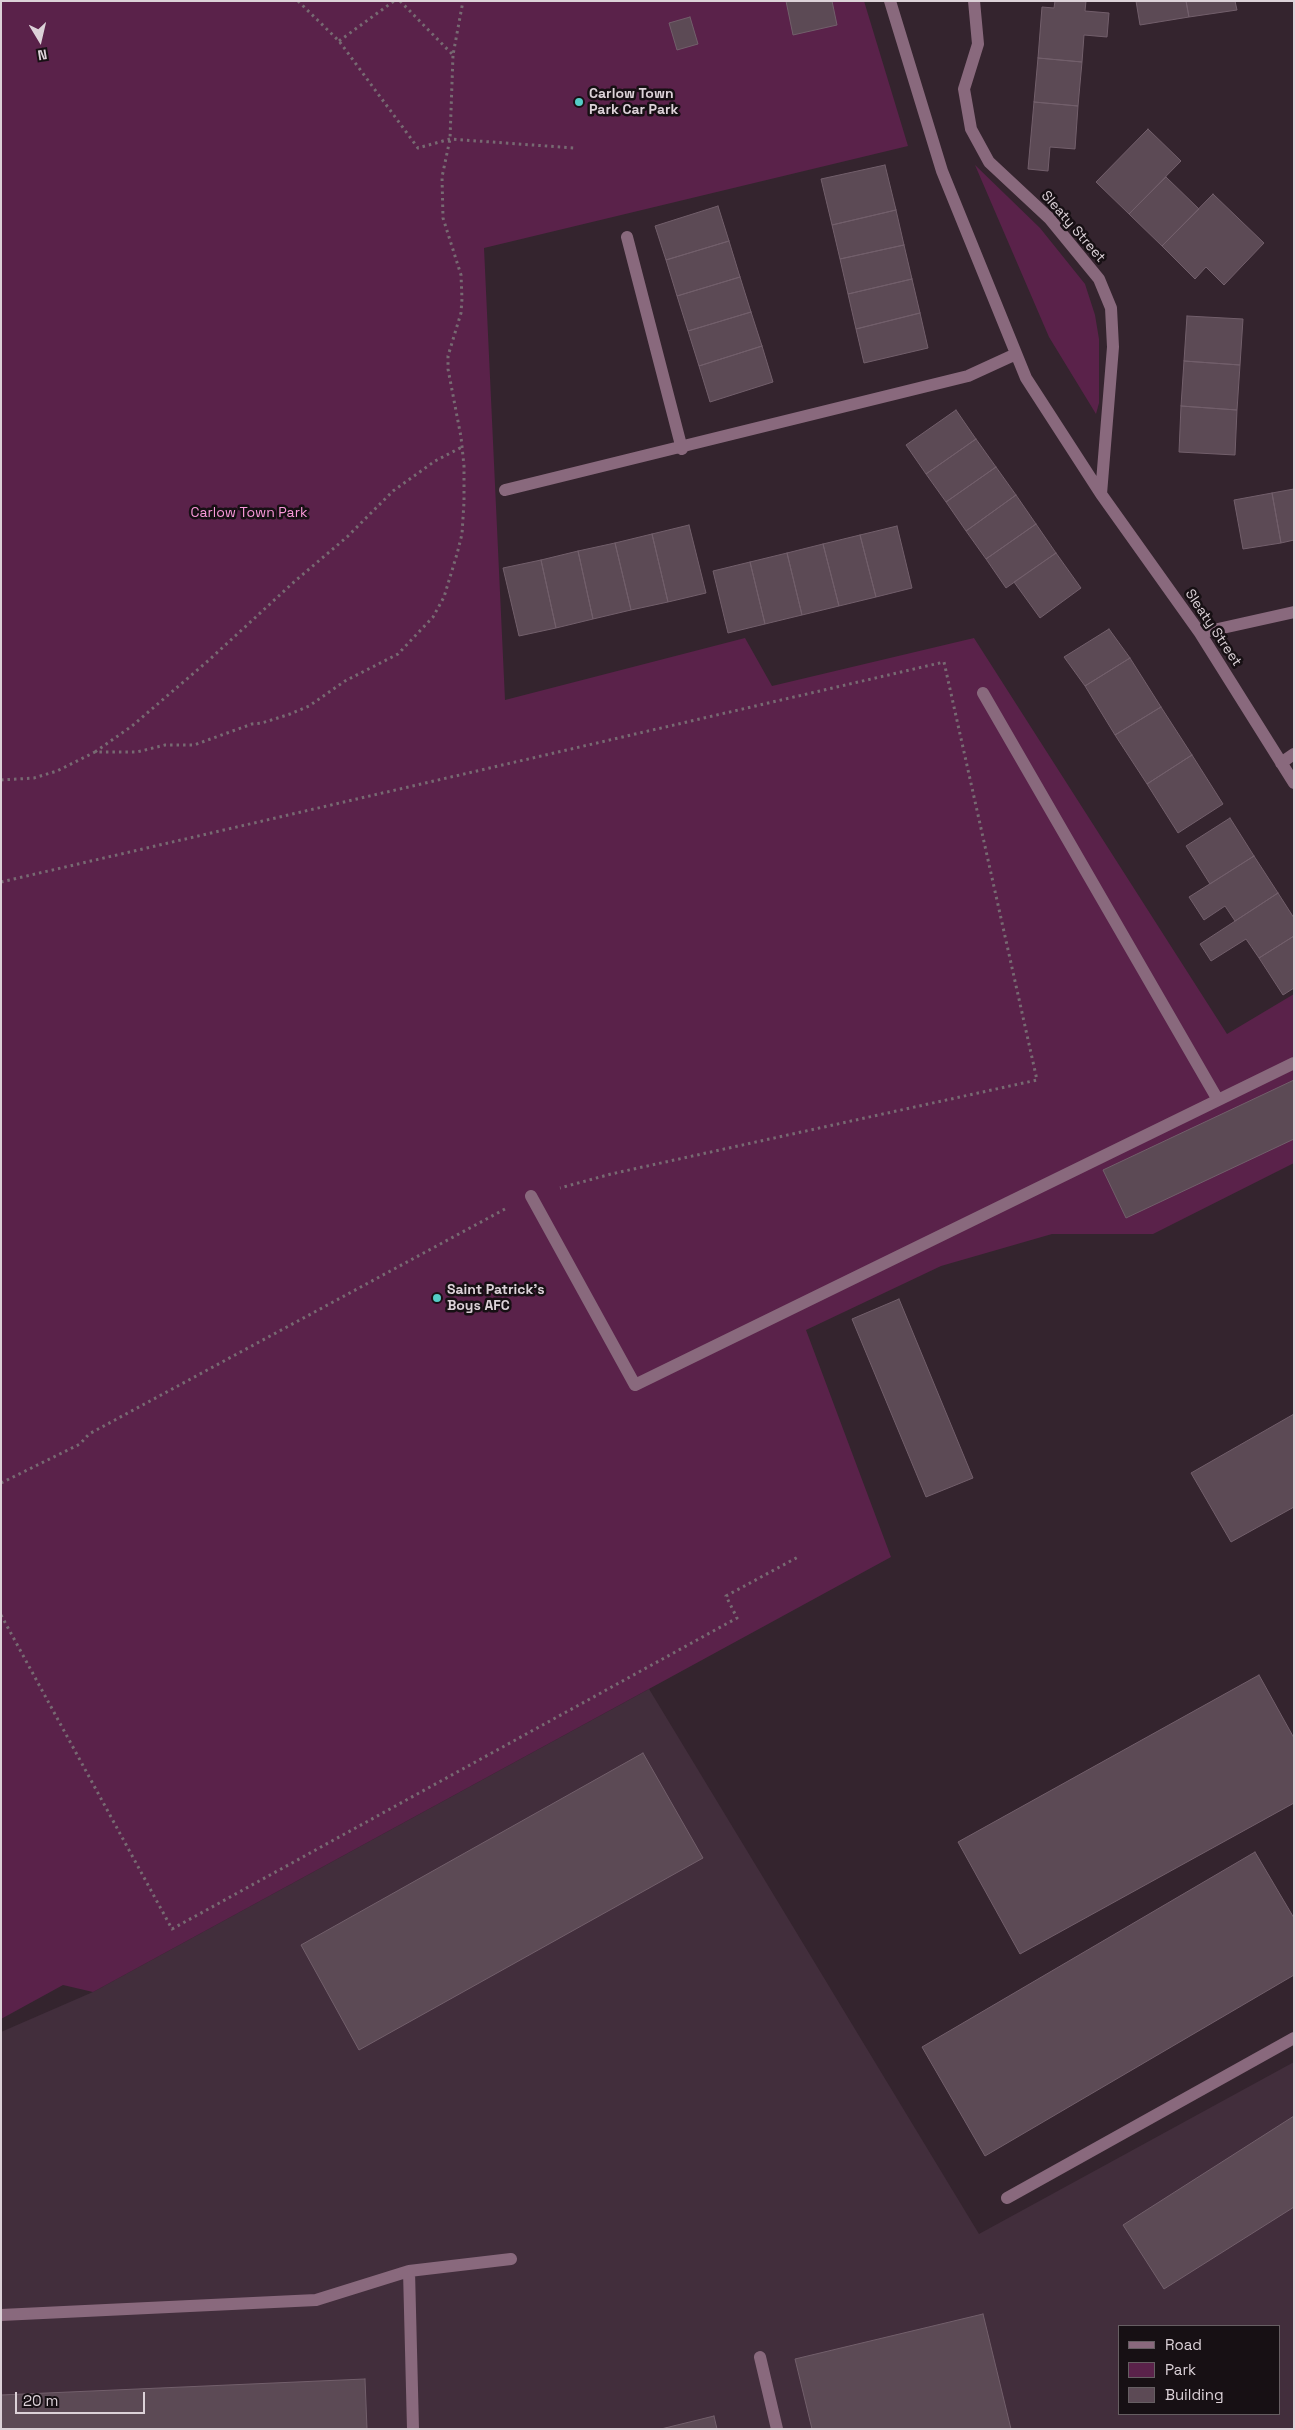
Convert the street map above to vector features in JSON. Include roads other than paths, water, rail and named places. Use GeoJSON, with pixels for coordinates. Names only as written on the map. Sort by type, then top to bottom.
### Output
{"type":"FeatureCollection","features":[{"type":"Feature","properties":{"kind":"street","name":"Sleaty Street"},"geometry":{"type":"LineString","coordinates":[[890,1],[942,171],[1026,378],[1101,494],[1200,633],[1294,783]]}},
{"type":"Feature","properties":{"kind":"street","name":"Sleaty Street"},"geometry":{"type":"LineString","coordinates":[[974,1],[978,44],[964,89],[971,129],[989,162],[1049,218],[1099,279],[1111,308],[1114,347],[1101,494]]}},
{"type":"Feature","properties":{"kind":"street"},"geometry":{"type":"LineString","coordinates":[[628,237],[682,448]]}},
{"type":"Feature","properties":{"kind":"street"},"geometry":{"type":"LineString","coordinates":[[505,490],[682,448],[968,376],[1016,354]]}},
{"type":"Feature","properties":{"kind":"street"},"geometry":{"type":"LineString","coordinates":[[1200,633],[1294,612]]}},
{"type":"Feature","properties":{"kind":"street"},"geometry":{"type":"LineString","coordinates":[[983,692],[1218,1100]]}},
{"type":"Feature","properties":{"kind":"street"},"geometry":{"type":"LineString","coordinates":[[1281,763],[1294,754]]}},
{"type":"Feature","properties":{"kind":"street"},"geometry":{"type":"LineString","coordinates":[[531,1196],[635,1385],[1294,1063]]}},
{"type":"Feature","properties":{"kind":"street"},"geometry":{"type":"LineString","coordinates":[[1007,2198],[1294,2038]]}},
{"type":"Feature","properties":{"kind":"street"},"geometry":{"type":"LineString","coordinates":[[1,2315],[316,2300],[409,2271],[511,2259]]}},
{"type":"Feature","properties":{"kind":"street"},"geometry":{"type":"LineString","coordinates":[[409,2271],[413,2429]]}},
{"type":"Feature","properties":{"kind":"street"},"geometry":{"type":"LineString","coordinates":[[760,2357],[777,2429]]}},
{"type":"Feature","properties":{"kind":"place","name":"Carlow Town Park Car Park"},"geometry":{"type":"Point","coordinates":[579,102]}},
{"type":"Feature","properties":{"kind":"place","name":"Saint Patrick's Boys AFC"},"geometry":{"type":"Point","coordinates":[437,1298]}},
{"type":"Feature","properties":{"kind":"park label","name":"Carlow Town Park"},"geometry":{"type":"Point","coordinates":[249,513]}}]}
